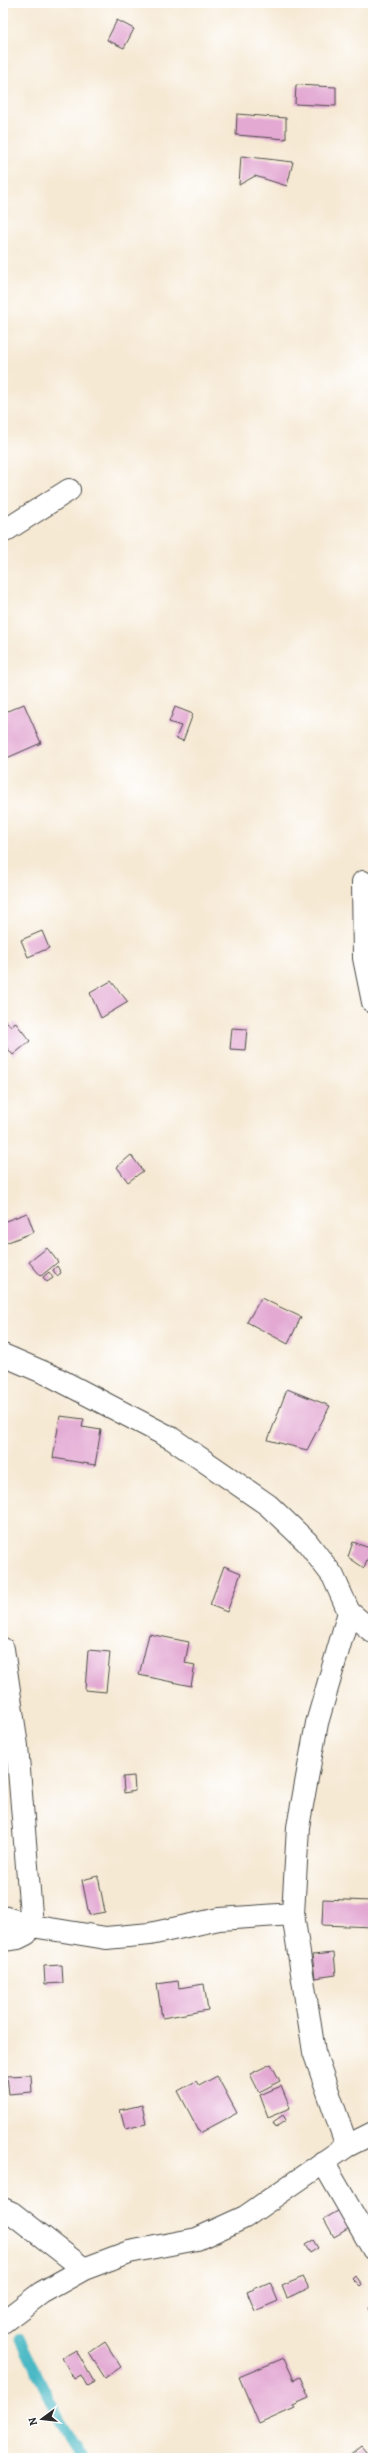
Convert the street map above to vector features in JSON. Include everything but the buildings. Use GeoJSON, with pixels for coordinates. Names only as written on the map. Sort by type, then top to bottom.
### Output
{"type":"FeatureCollection","features":[{"type":"Feature","properties":{"kind":"street"},"geometry":{"type":"LineString","coordinates":[[3,532],[69,490]]}},
{"type":"Feature","properties":{"kind":"street"},"geometry":{"type":"LineString","coordinates":[[364,882],[364,958],[373,1002]]}},
{"type":"Feature","properties":{"kind":"street"},"geometry":{"type":"LineString","coordinates":[[3,1355],[52,1376],[171,1438],[268,1505],[307,1542],[333,1576],[349,1612],[373,1632]]}},
{"type":"Feature","properties":{"kind":"street"},"geometry":{"type":"LineString","coordinates":[[347,2146],[314,2052],[293,1914],[299,1820],[317,1723],[349,1612]]}},
{"type":"Feature","properties":{"kind":"street"},"geometry":{"type":"LineString","coordinates":[[3,1649],[17,1746],[29,1925],[26,1934],[18,1938],[3,1940]]}},
{"type":"Feature","properties":{"kind":"street"},"geometry":{"type":"LineString","coordinates":[[3,1917],[29,1925],[106,1938],[150,1934],[219,1919],[293,1914]]}},
{"type":"Feature","properties":{"kind":"street"},"geometry":{"type":"LineString","coordinates":[[3,2322],[41,2293],[84,2269],[129,2252],[197,2239],[245,2216],[347,2146],[373,2133]]}},
{"type":"Feature","properties":{"kind":"street"},"geometry":{"type":"LineString","coordinates":[[323,2162],[373,2249]]}},
{"type":"Feature","properties":{"kind":"street"},"geometry":{"type":"LineString","coordinates":[[3,2209],[12,2213],[84,2269]]}},
{"type":"Feature","properties":{"kind":"waterway"},"geometry":{"type":"LineString","coordinates":[[20,2339],[60,2420],[84,2458]]}}]}
